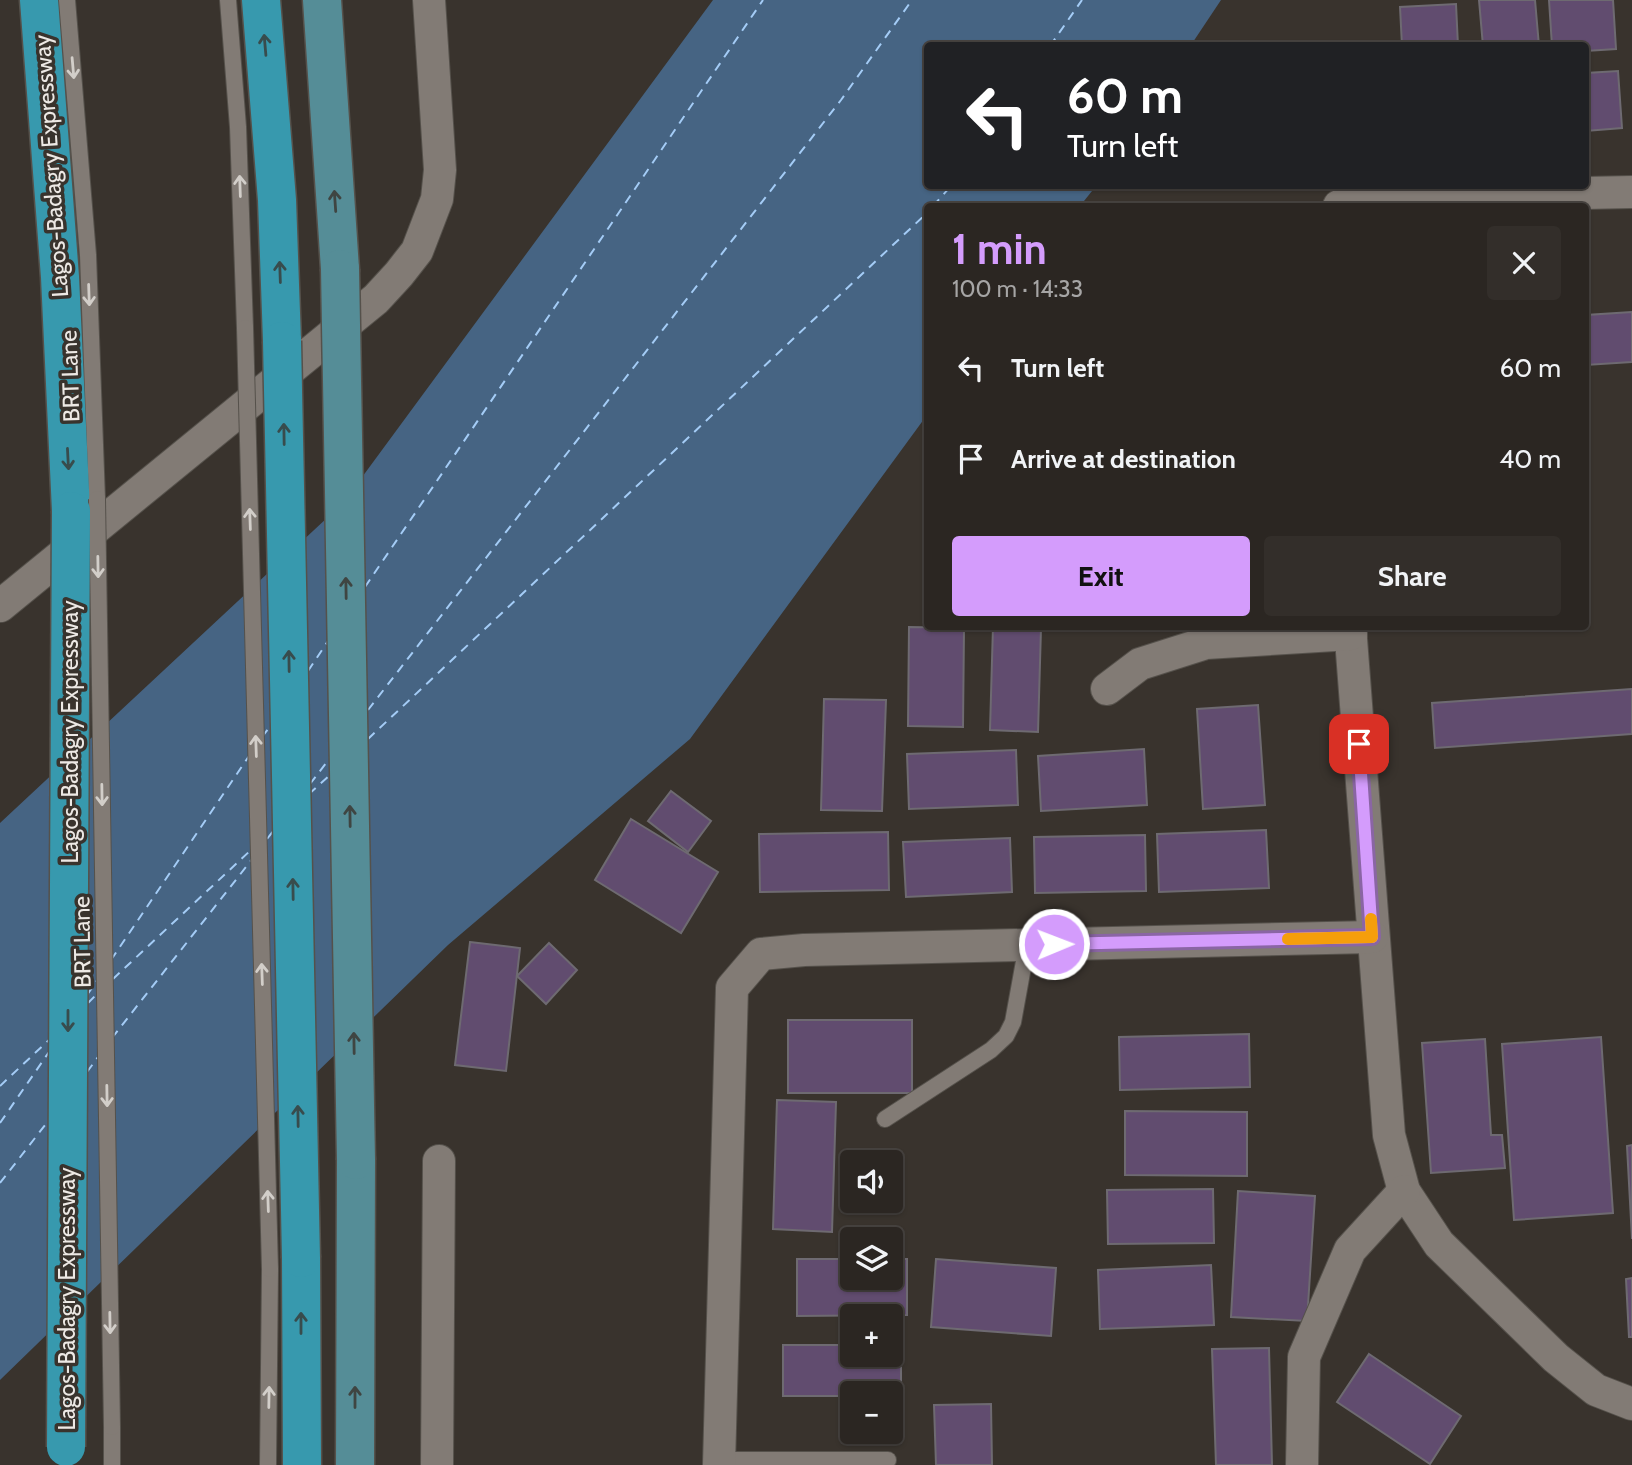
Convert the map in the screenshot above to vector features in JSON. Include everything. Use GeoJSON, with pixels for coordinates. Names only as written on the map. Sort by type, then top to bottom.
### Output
{"type":"FeatureCollection","features":[{"type":"Feature","properties":{"kind":"highway","name":"Lagos-Badagry Expressway"},"geometry":{"type":"LineString","coordinates":[[39,0],[60,277],[84,505],[66,1456]]}},
{"type":"Feature","properties":{"kind":"highway"},"geometry":{"type":"LineString","coordinates":[[261,0],[276,200],[282,341],[285,1264],[302,1465]]}},
{"type":"Feature","properties":{"kind":"main road"},"geometry":{"type":"LineString","coordinates":[[322,0],[340,269],[356,1160],[355,1465]]}},
{"type":"Feature","properties":{"kind":"street"},"geometry":{"type":"LineString","coordinates":[[0,606],[376,299],[417,251],[437,199],[440,170],[429,0]]}},
{"type":"Feature","properties":{"kind":"street"},"geometry":{"type":"LineString","coordinates":[[1354,203],[1383,197],[1632,192]]}},
{"type":"Feature","properties":{"kind":"street"},"geometry":{"type":"LineString","coordinates":[[1107,689],[1140,664],[1206,643],[1351,630],[1389,1135],[1404,1191],[1439,1244],[1556,1358],[1597,1390],[1632,1404]]}},
{"type":"Feature","properties":{"kind":"street"},"geometry":{"type":"LineString","coordinates":[[719,1463],[732,988],[761,954],[804,950],[1372,937]]}},
{"type":"Feature","properties":{"kind":"street"},"geometry":{"type":"LineString","coordinates":[[437,1465],[439,1161]]}},
{"type":"Feature","properties":{"kind":"street"},"geometry":{"type":"LineString","coordinates":[[1302,1465],[1304,1357],[1350,1250],[1404,1191]]}},
{"type":"Feature","properties":{"kind":"lane","name":"BRT Lane"},"geometry":{"type":"LineString","coordinates":[[67,0],[88,255],[84,505],[112,1465]]}},
{"type":"Feature","properties":{"kind":"lane"},"geometry":{"type":"LineString","coordinates":[[228,0],[238,127],[285,1264],[268,1465]]}},
{"type":"Feature","properties":{"kind":"lane"},"geometry":{"type":"LineString","coordinates":[[884,1119],[991,1050],[1006,1037],[1013,1022],[1027,945]]}},
{"type":"Feature","properties":{"kind":"lane"},"geometry":{"type":"LineString","coordinates":[[719,1463],[888,1460]]}},
{"type":"Feature","properties":{"kind":"water"},"geometry":{"type":"Polygon","coordinates":[[[713,0],[1221,0],[1193,42],[924,42],[924,189],[1094,189],[1082,203],[924,203],[924,419],[690,739],[448,945],[0,1380],[0,823],[343,503],[713,0]]]}},
{"type":"Feature","properties":{"kind":"building"},"geometry":{"type":"Polygon","coordinates":[[[1479,0],[1535,0],[1539,42],[1483,42],[1479,0]]]}},
{"type":"Feature","properties":{"kind":"building"},"geometry":{"type":"Polygon","coordinates":[[[1549,0],[1613,0],[1616,49],[1589,51],[1589,42],[1552,42],[1549,0]]]}},
{"type":"Feature","properties":{"kind":"building"},"geometry":{"type":"Polygon","coordinates":[[[1456,4],[1458,42],[1402,42],[1400,7],[1456,4]]]}},
{"type":"Feature","properties":{"kind":"building"},"geometry":{"type":"Polygon","coordinates":[[[1618,71],[1622,128],[1589,131],[1589,73],[1618,71]]]}},
{"type":"Feature","properties":{"kind":"building"},"geometry":{"type":"Polygon","coordinates":[[[1632,312],[1632,362],[1589,365],[1589,315],[1632,312]]]}},
{"type":"Feature","properties":{"kind":"building"},"geometry":{"type":"Polygon","coordinates":[[[909,627],[924,627],[924,630],[964,630],[963,727],[908,726],[909,627]]]}},
{"type":"Feature","properties":{"kind":"building"},"geometry":{"type":"Polygon","coordinates":[[[993,630],[1041,630],[1038,732],[990,730],[993,630]]]}},
{"type":"Feature","properties":{"kind":"building"},"geometry":{"type":"Polygon","coordinates":[[[1632,689],[1632,734],[1435,748],[1432,703],[1632,689]]]}},
{"type":"Feature","properties":{"kind":"building"},"geometry":{"type":"Polygon","coordinates":[[[824,699],[886,700],[882,811],[821,810],[824,699]]]}},
{"type":"Feature","properties":{"kind":"building"},"geometry":{"type":"Polygon","coordinates":[[[1258,705],[1265,805],[1203,809],[1197,709],[1258,705]]]}},
{"type":"Feature","properties":{"kind":"building"},"geometry":{"type":"Polygon","coordinates":[[[1144,749],[1147,805],[1041,811],[1038,756],[1144,749]]]}},
{"type":"Feature","properties":{"kind":"building"},"geometry":{"type":"Polygon","coordinates":[[[1016,750],[1018,805],[909,809],[907,754],[1016,750]]]}},
{"type":"Feature","properties":{"kind":"building"},"geometry":{"type":"Polygon","coordinates":[[[671,791],[711,821],[688,852],[648,821],[671,791]]]}},
{"type":"Feature","properties":{"kind":"building"},"geometry":{"type":"Polygon","coordinates":[[[631,819],[718,872],[681,933],[595,880],[631,819]]]}},
{"type":"Feature","properties":{"kind":"building"},"geometry":{"type":"Polygon","coordinates":[[[1266,830],[1269,888],[1159,892],[1157,834],[1266,830]]]}},
{"type":"Feature","properties":{"kind":"building"},"geometry":{"type":"Polygon","coordinates":[[[888,832],[889,890],[760,892],[759,834],[888,832]]]}},
{"type":"Feature","properties":{"kind":"building"},"geometry":{"type":"Polygon","coordinates":[[[1145,835],[1146,891],[1035,893],[1034,837],[1145,835]]]}},
{"type":"Feature","properties":{"kind":"building"},"geometry":{"type":"Polygon","coordinates":[[[1010,838],[1012,892],[906,897],[903,842],[1010,838]]]}},
{"type":"Feature","properties":{"kind":"building"},"geometry":{"type":"Polygon","coordinates":[[[470,942],[520,948],[506,1071],[455,1065],[470,942]]]}},
{"type":"Feature","properties":{"kind":"building"},"geometry":{"type":"Polygon","coordinates":[[[549,943],[577,970],[546,1004],[517,976],[549,943]]]}},
{"type":"Feature","properties":{"kind":"building"},"geometry":{"type":"Polygon","coordinates":[[[788,1020],[912,1020],[912,1093],[788,1093],[788,1020]]]}},
{"type":"Feature","properties":{"kind":"building"},"geometry":{"type":"Polygon","coordinates":[[[1249,1034],[1250,1087],[1120,1090],[1119,1037],[1249,1034]]]}},
{"type":"Feature","properties":{"kind":"building"},"geometry":{"type":"Polygon","coordinates":[[[1601,1037],[1613,1213],[1514,1220],[1502,1044],[1601,1037]]]}},
{"type":"Feature","properties":{"kind":"building"},"geometry":{"type":"Polygon","coordinates":[[[1485,1039],[1491,1135],[1502,1135],[1505,1168],[1431,1173],[1422,1043],[1485,1039]]]}},
{"type":"Feature","properties":{"kind":"building"},"geometry":{"type":"Polygon","coordinates":[[[777,1100],[836,1102],[832,1232],[773,1229],[777,1100]]]}},
{"type":"Feature","properties":{"kind":"building"},"geometry":{"type":"Polygon","coordinates":[[[1125,1111],[1247,1112],[1247,1176],[1125,1175],[1125,1111]]]}},
{"type":"Feature","properties":{"kind":"building"},"geometry":{"type":"Polygon","coordinates":[[[1632,1145],[1632,1239],[1627,1146],[1632,1145]]]}},
{"type":"Feature","properties":{"kind":"building"},"geometry":{"type":"Polygon","coordinates":[[[1213,1189],[1214,1243],[1108,1244],[1107,1190],[1213,1189]]]}},
{"type":"Feature","properties":{"kind":"building"},"geometry":{"type":"Polygon","coordinates":[[[1238,1191],[1315,1196],[1307,1321],[1231,1317],[1238,1191]]]}},
{"type":"Feature","properties":{"kind":"building"},"geometry":{"type":"Polygon","coordinates":[[[797,1259],[840,1259],[840,1290],[903,1290],[903,1259],[907,1259],[907,1315],[903,1315],[903,1304],[840,1304],[840,1316],[797,1316],[797,1259]]]}},
{"type":"Feature","properties":{"kind":"building"},"geometry":{"type":"Polygon","coordinates":[[[936,1259],[1056,1268],[1051,1336],[931,1327],[936,1259]]]}},
{"type":"Feature","properties":{"kind":"building"},"geometry":{"type":"Polygon","coordinates":[[[1211,1265],[1214,1325],[1100,1329],[1098,1270],[1211,1265]]]}},
{"type":"Feature","properties":{"kind":"building"},"geometry":{"type":"Polygon","coordinates":[[[1632,1278],[1632,1337],[1629,1337],[1626,1279],[1632,1278]]]}},
{"type":"Feature","properties":{"kind":"building"},"geometry":{"type":"Polygon","coordinates":[[[783,1345],[840,1345],[840,1367],[901,1367],[901,1381],[840,1381],[840,1396],[783,1396],[783,1345]]]}},
{"type":"Feature","properties":{"kind":"building"},"geometry":{"type":"Polygon","coordinates":[[[1269,1348],[1272,1465],[1216,1465],[1212,1349],[1269,1348]]]}},
{"type":"Feature","properties":{"kind":"building"},"geometry":{"type":"Polygon","coordinates":[[[1369,1354],[1461,1416],[1430,1464],[1337,1402],[1369,1354]]]}},
{"type":"Feature","properties":{"kind":"building"},"geometry":{"type":"Polygon","coordinates":[[[991,1404],[992,1465],[936,1465],[934,1405],[991,1404]]]}},
{"type":"Feature","properties":{"kind":"ferry route"},"geometry":{"type":"LineString","coordinates":[[365,587],[763,0]]}},
{"type":"Feature","properties":{"kind":"ferry route"},"geometry":{"type":"LineString","coordinates":[[368,710],[841,100],[912,0]]}},
{"type":"Feature","properties":{"kind":"ferry route"},"geometry":{"type":"LineString","coordinates":[[1053,42],[1082,0]]}},
{"type":"Feature","properties":{"kind":"ferry route"},"geometry":{"type":"LineString","coordinates":[[936,203],[948,189]]}},
{"type":"Feature","properties":{"kind":"ferry route"},"geometry":{"type":"LineString","coordinates":[[368,739],[924,216]]}},
{"type":"Feature","properties":{"kind":"ferry route"},"geometry":{"type":"LineString","coordinates":[[308,671],[328,641]]}},
{"type":"Feature","properties":{"kind":"ferry route"},"geometry":{"type":"LineString","coordinates":[[262,737],[271,725]]}},
{"type":"Feature","properties":{"kind":"ferry route"},"geometry":{"type":"LineString","coordinates":[[111,960],[249,756]]}},
{"type":"Feature","properties":{"kind":"ferry route"},"geometry":{"type":"LineString","coordinates":[[310,784],[330,758]]}},
{"type":"Feature","properties":{"kind":"ferry route"},"geometry":{"type":"LineString","coordinates":[[309,794],[331,774]]}},
{"type":"Feature","properties":{"kind":"ferry route"},"geometry":{"type":"LineString","coordinates":[[267,839],[274,830]]}},
{"type":"Feature","properties":{"kind":"ferry route"},"geometry":{"type":"LineString","coordinates":[[113,979],[252,849]]}},
{"type":"Feature","properties":{"kind":"ferry route"},"geometry":{"type":"LineString","coordinates":[[112,1038],[253,858]]}},
{"type":"Feature","properties":{"kind":"ferry route"},"geometry":{"type":"LineString","coordinates":[[87,995],[98,979]]}},
{"type":"Feature","properties":{"kind":"ferry route"},"geometry":{"type":"LineString","coordinates":[[88,1003],[96,995]]}},
{"type":"Feature","properties":{"kind":"ferry route"},"geometry":{"type":"LineString","coordinates":[[0,1086],[51,1038]]}},
{"type":"Feature","properties":{"kind":"ferry route"},"geometry":{"type":"LineString","coordinates":[[0,1123],[49,1052]]}},
{"type":"Feature","properties":{"kind":"ferry route"},"geometry":{"type":"LineString","coordinates":[[87,1072],[98,1057]]}},
{"type":"Feature","properties":{"kind":"ferry route"},"geometry":{"type":"LineString","coordinates":[[0,1183],[49,1120]]}},
{"type":"Feature","properties":{"kind":"slow traffic"},"geometry":{"type":"LineString","coordinates":[[1288,939],[1372,937],[1371,919]]}},
{"type":"Feature","properties":{"kind":"route"},"geometry":{"type":"LineString","coordinates":[[1054,944],[1372,937],[1359,744]]}}]}
